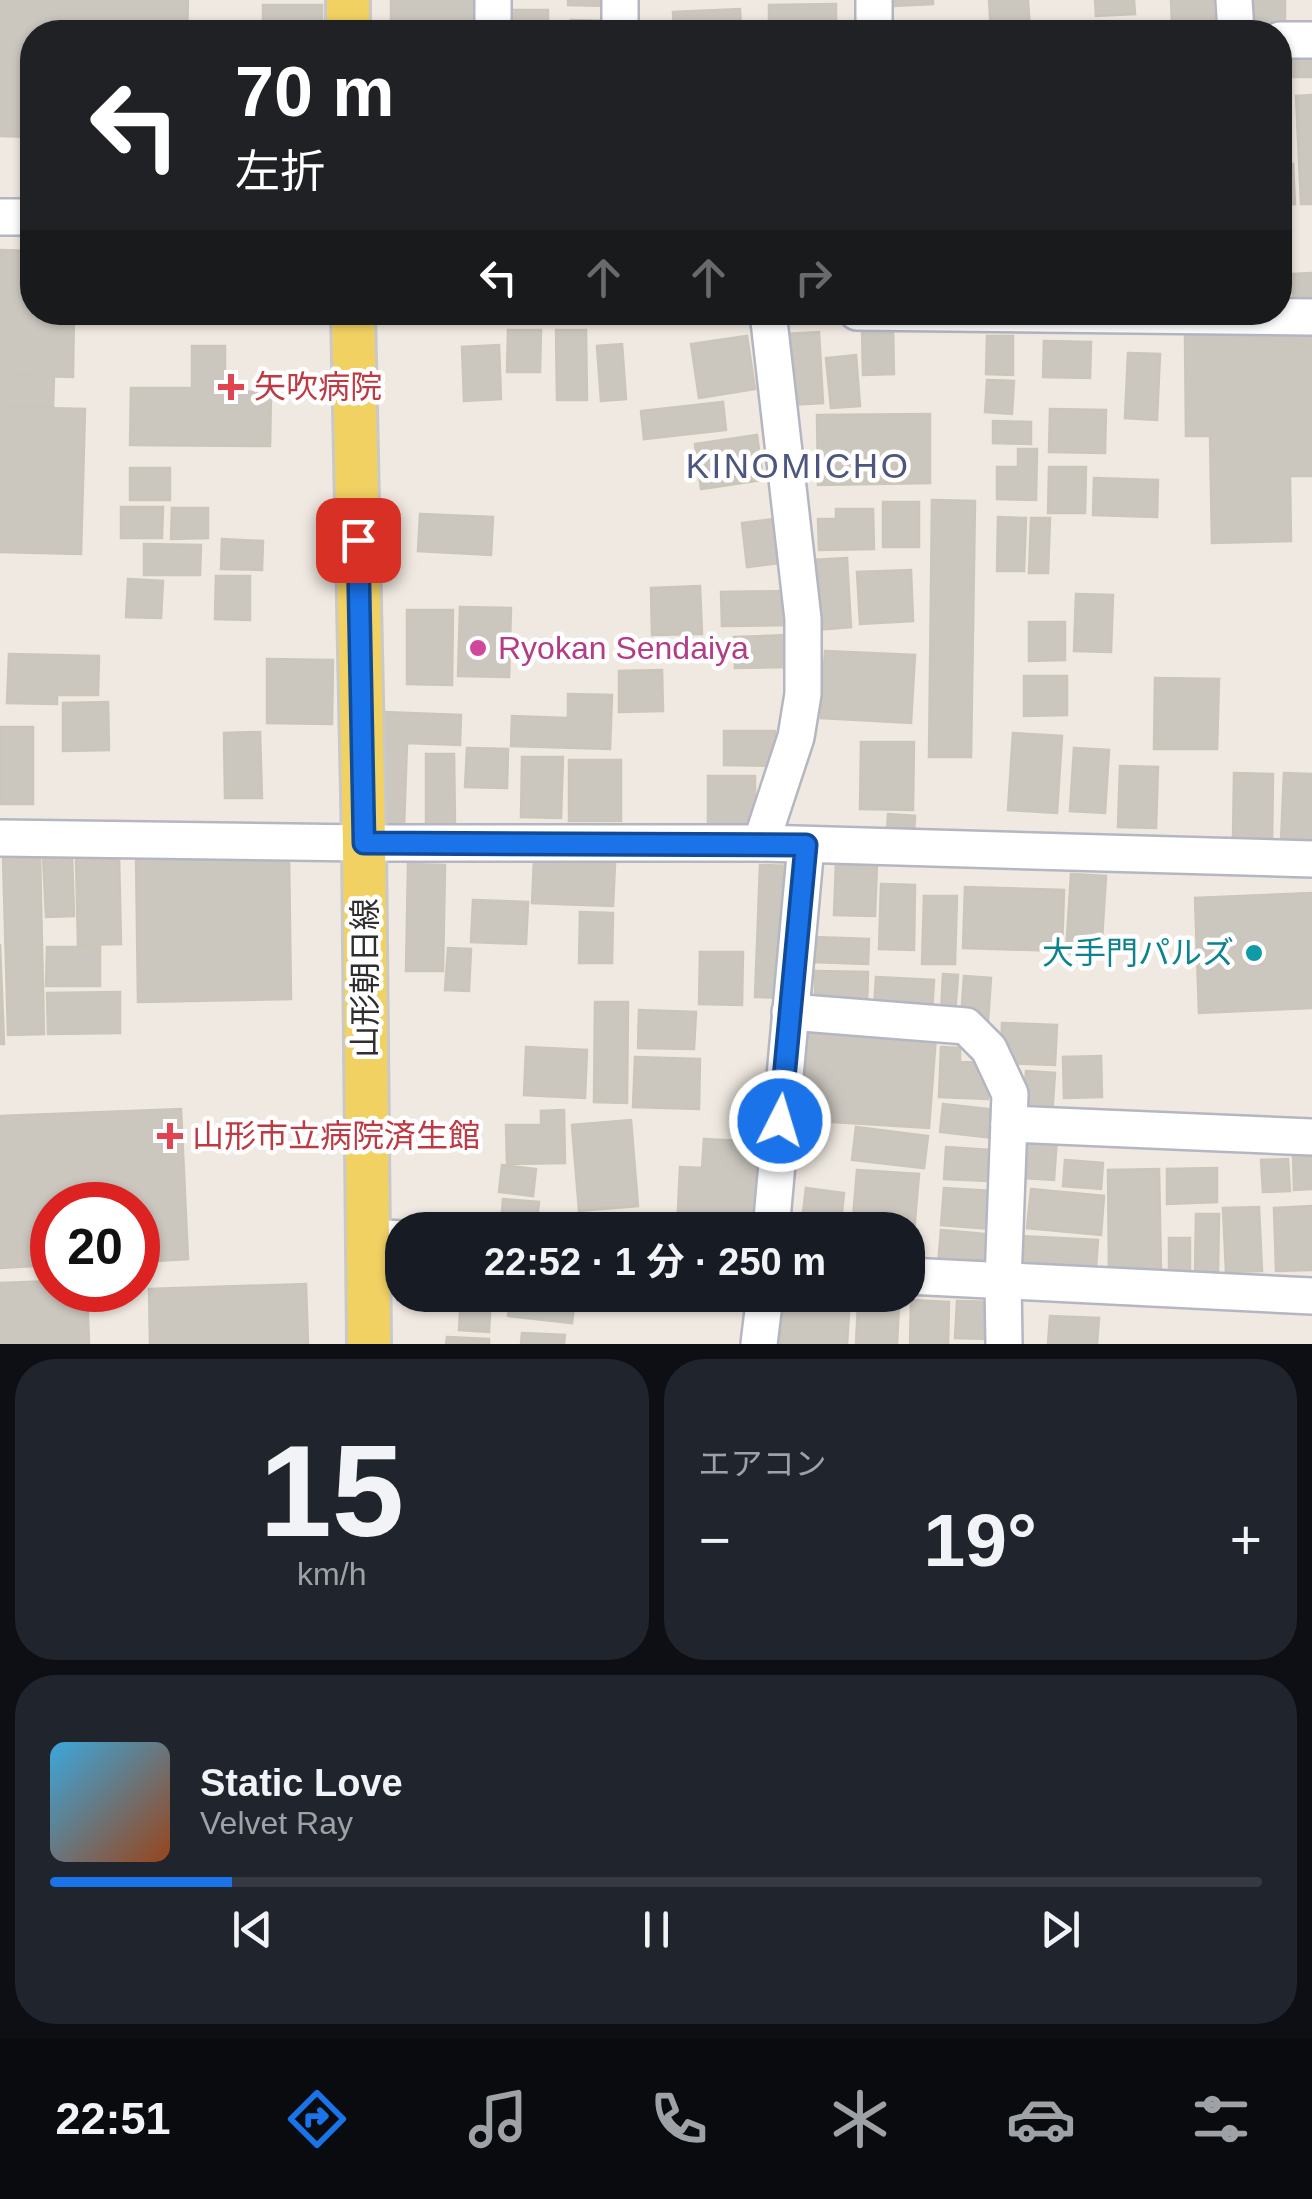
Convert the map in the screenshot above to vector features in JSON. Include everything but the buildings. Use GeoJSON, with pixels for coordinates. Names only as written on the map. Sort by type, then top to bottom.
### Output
{"type":"FeatureCollection","features":[{"type":"Feature","properties":{"kind":"main road","name":"山形朝日線"},"geometry":{"type":"LineString","coordinates":[[354,325],[364,843],[385,1238],[369,1344]]}},
{"type":"Feature","properties":{"kind":"street"},"geometry":{"type":"LineString","coordinates":[[761,843],[796,737],[803,694],[803,619],[769,325]]}},
{"type":"Feature","properties":{"kind":"street"},"geometry":{"type":"LineString","coordinates":[[0,838],[761,843],[1312,859]]}},
{"type":"Feature","properties":{"kind":"street"},"geometry":{"type":"LineString","coordinates":[[773,1212],[806,845]]}},
{"type":"Feature","properties":{"kind":"street"},"geometry":{"type":"LineString","coordinates":[[790,1012],[966,1026],[989,1049],[1010,1094],[1004,1344]]}},
{"type":"Feature","properties":{"kind":"street"},"geometry":{"type":"LineString","coordinates":[[1009,1124],[1312,1136]]}},
{"type":"Feature","properties":{"kind":"street"},"geometry":{"type":"LineString","coordinates":[[925,1277],[1312,1296]]}},
{"type":"Feature","properties":{"kind":"street"},"geometry":{"type":"LineString","coordinates":[[760,1344],[763,1312]]}},
{"type":"Feature","properties":{"kind":"place","name":"矢吹病院"},"geometry":{"type":"Point","coordinates":[231,387]}},
{"type":"Feature","properties":{"kind":"place","name":"Ryokan Sendaiya"},"geometry":{"type":"Point","coordinates":[478,648]}},
{"type":"Feature","properties":{"kind":"place","name":"大手門パルズ"},"geometry":{"type":"Point","coordinates":[1254,953]}},
{"type":"Feature","properties":{"kind":"place","name":"山形市立病院済生館"},"geometry":{"type":"Point","coordinates":[170,1136]}},
{"type":"Feature","properties":{"kind":"district","name":"KINOMICHO"},"geometry":{"type":"Point","coordinates":[798,465]}},
{"type":"Feature","properties":{"kind":"route"},"geometry":{"type":"LineString","coordinates":[[358,540],[364,843],[806,845],[780,1121]]}}]}
